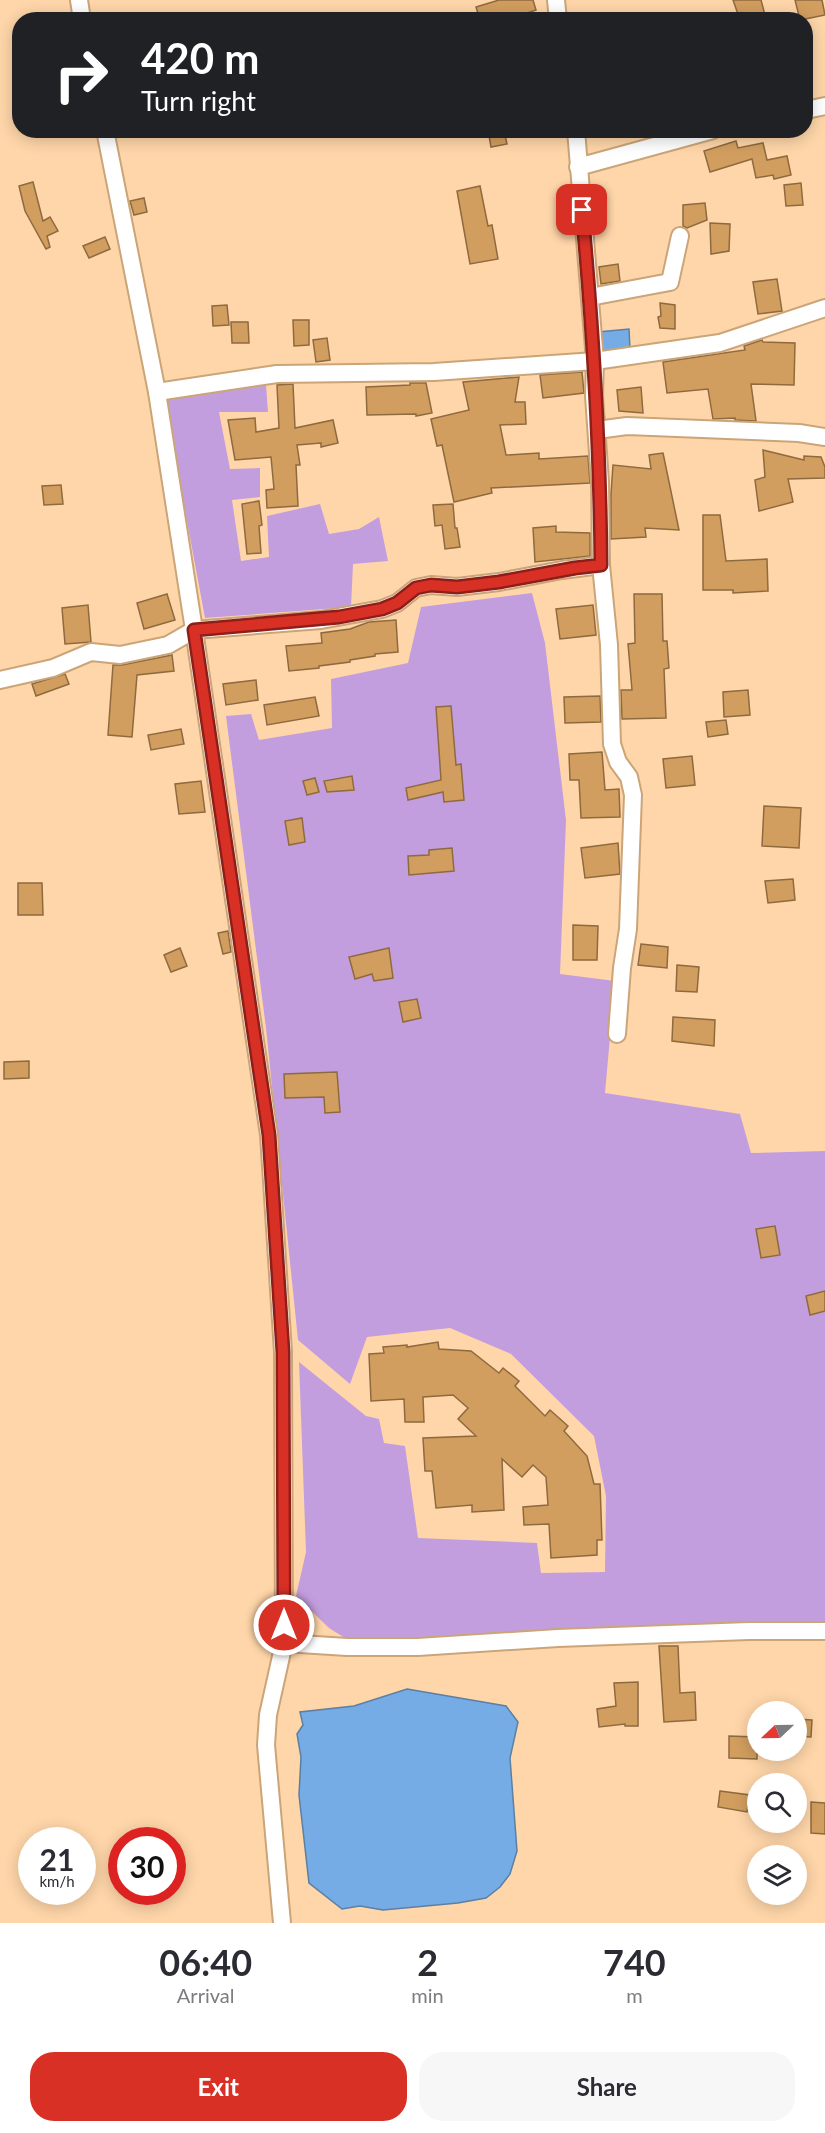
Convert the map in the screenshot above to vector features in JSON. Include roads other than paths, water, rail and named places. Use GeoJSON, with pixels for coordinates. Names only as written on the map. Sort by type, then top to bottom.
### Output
{"type":"FeatureCollection","features":[{"type":"Feature","properties":{"kind":"street"},"geometry":{"type":"LineString","coordinates":[[107,138],[157,392],[269,1135],[283,1352],[284,1643],[268,1716],[266,1745],[282,1923]]}},
{"type":"Feature","properties":{"kind":"street"},"geometry":{"type":"LineString","coordinates":[[576,138],[595,362],[594,396],[600,482],[601,565],[609,645],[612,744],[618,762],[629,777],[633,795],[628,929],[622,968],[618,1035]]}},
{"type":"Feature","properties":{"kind":"street"},"geometry":{"type":"LineString","coordinates":[[578,167],[684,138]]}},
{"type":"Feature","properties":{"kind":"street"},"geometry":{"type":"LineString","coordinates":[[590,297],[670,282],[680,236]]}},
{"type":"Feature","properties":{"kind":"street"},"geometry":{"type":"LineString","coordinates":[[157,392],[277,374],[434,372],[595,362],[720,343],[825,308]]}},
{"type":"Feature","properties":{"kind":"street"},"geometry":{"type":"LineString","coordinates":[[597,430],[627,426],[799,433],[825,437]]}},
{"type":"Feature","properties":{"kind":"street"},"geometry":{"type":"LineString","coordinates":[[0,680],[53,668],[91,652],[120,655],[168,645],[194,630],[330,618],[382,609],[397,603],[416,588],[431,585],[457,587],[601,565]]}},
{"type":"Feature","properties":{"kind":"street"},"geometry":{"type":"LineString","coordinates":[[284,1643],[347,1647],[418,1647],[678,1633],[825,1631]]}},
{"type":"Feature","properties":{"kind":"water"},"geometry":{"type":"Polygon","coordinates":[[[629,329],[630,349],[600,352],[598,332],[629,329]]]}},
{"type":"Feature","properties":{"kind":"water"},"geometry":{"type":"Polygon","coordinates":[[[407,1689],[506,1706],[518,1722],[510,1758],[517,1851],[510,1874],[500,1887],[486,1898],[383,1910],[360,1906],[342,1909],[309,1883],[299,1795],[301,1757],[297,1734],[303,1725],[300,1712],[354,1706],[407,1689]]]}}]}
